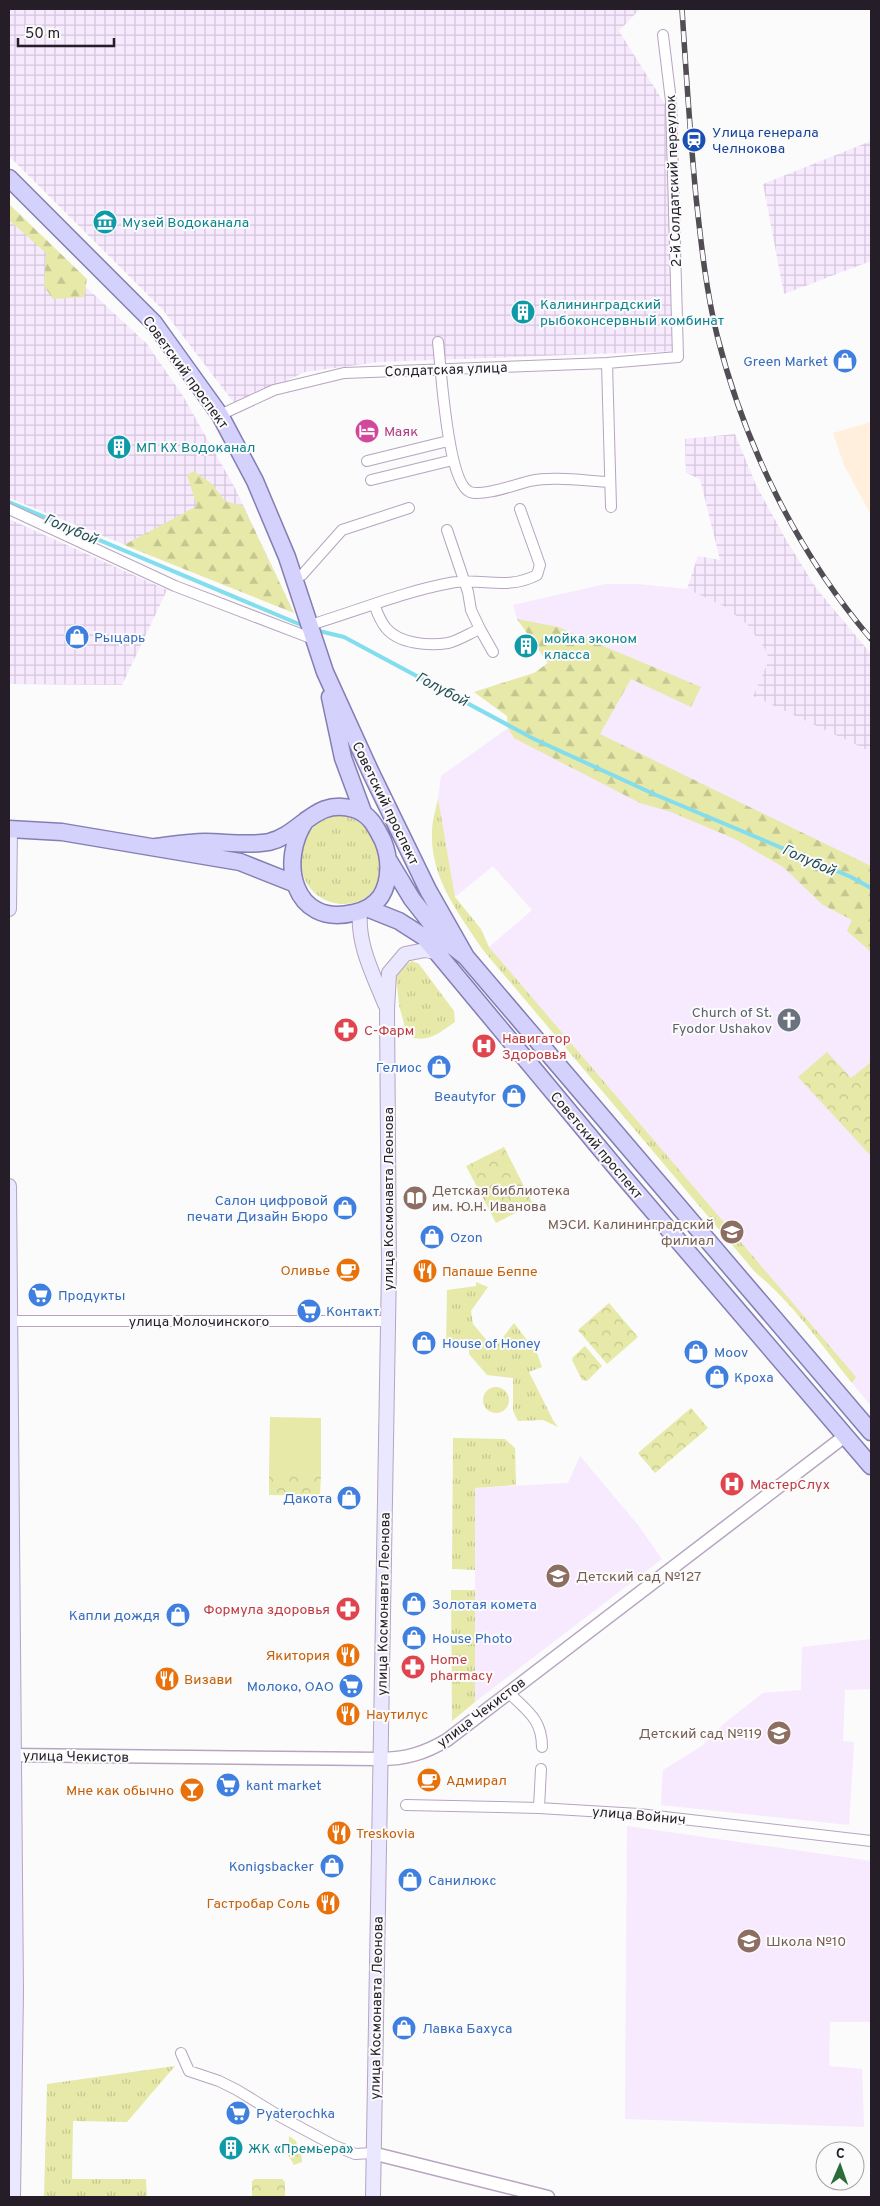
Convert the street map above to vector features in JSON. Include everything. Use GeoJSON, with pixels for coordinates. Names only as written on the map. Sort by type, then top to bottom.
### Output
{"type":"FeatureCollection","features":[{"type":"Feature","properties":{"kind":"main road","name":"Советский проспект"},"geometry":{"type":"LineString","coordinates":[[9,178],[154,323],[220,415],[255,481],[299,576],[325,672],[332,712],[344,758],[364,812]]}},
{"type":"Feature","properties":{"kind":"main road","name":"Советский проспект"},"geometry":{"type":"LineString","coordinates":[[325,672],[371,774],[428,890],[466,957],[871,1432]]}},
{"type":"Feature","properties":{"kind":"main road"},"geometry":{"type":"LineString","coordinates":[[156,847],[202,842],[269,842],[288,833],[306,820],[325,808],[347,807],[364,812],[375,825],[389,860],[386,881],[381,896],[364,910],[342,916],[322,912],[306,903],[293,883],[294,845],[297,833],[306,820]]}},
{"type":"Feature","properties":{"kind":"main road"},"geometry":{"type":"LineString","coordinates":[[9,909],[9,830],[62,832],[240,862],[293,883]]}},
{"type":"Feature","properties":{"kind":"main road","name":"Советский проспект"},"geometry":{"type":"LineString","coordinates":[[389,860],[412,899],[444,940],[466,957]]}},
{"type":"Feature","properties":{"kind":"main road","name":"Советский проспект"},"geometry":{"type":"LineString","coordinates":[[364,910],[409,926],[424,938],[616,1168],[871,1466]]}},
{"type":"Feature","properties":{"kind":"main road","name":"улица Космонавта Леонова"},"geometry":{"type":"LineString","coordinates":[[364,910],[358,929],[387,1010]]}},
{"type":"Feature","properties":{"kind":"main road","name":"улица Космонавта Леонова"},"geometry":{"type":"LineString","coordinates":[[373,2197],[372,2153],[377,2000],[388,1321],[387,1010],[389,973],[405,954],[425,950],[436,952]]}},
{"type":"Feature","properties":{"kind":"main road"},"geometry":{"type":"LineString","coordinates":[[9,1186],[11,2171],[13,2197]]}},
{"type":"Feature","properties":{"kind":"street","name":"2-й Солдатский переулок"},"geometry":{"type":"LineString","coordinates":[[663,35],[671,100],[678,357]]}},
{"type":"Feature","properties":{"kind":"street"},"geometry":{"type":"LineString","coordinates":[[438,342],[448,441],[453,460],[465,489],[472,493],[504,489],[532,480],[610,482]]}},
{"type":"Feature","properties":{"kind":"street","name":"Солдатская улица"},"geometry":{"type":"LineString","coordinates":[[220,415],[274,390],[344,373],[606,363],[678,357]]}},
{"type":"Feature","properties":{"kind":"street"},"geometry":{"type":"LineString","coordinates":[[606,363],[611,507]]}},
{"type":"Feature","properties":{"kind":"street"},"geometry":{"type":"LineString","coordinates":[[367,461],[448,441]]}},
{"type":"Feature","properties":{"kind":"street"},"geometry":{"type":"LineString","coordinates":[[371,480],[453,460]]}},
{"type":"Feature","properties":{"kind":"street"},"geometry":{"type":"LineString","coordinates":[[299,576],[342,530],[409,508]]}},
{"type":"Feature","properties":{"kind":"street"},"geometry":{"type":"LineString","coordinates":[[9,509],[175,586],[312,629],[374,604],[418,590],[453,582],[511,584],[537,575],[540,565],[520,509]]}},
{"type":"Feature","properties":{"kind":"street"},"geometry":{"type":"LineString","coordinates":[[447,530],[465,582],[471,610],[493,652]]}},
{"type":"Feature","properties":{"kind":"street"},"geometry":{"type":"LineString","coordinates":[[374,604],[379,618],[386,629],[398,637],[417,643],[449,642],[480,629]]}},
{"type":"Feature","properties":{"kind":"street","name":"улица Молочинского"},"geometry":{"type":"LineString","coordinates":[[9,1321],[388,1321]]}},
{"type":"Feature","properties":{"kind":"street","name":"улица Чекистов"},"geometry":{"type":"LineString","coordinates":[[11,1755],[402,1759],[422,1754],[447,1740],[845,1436]]}},
{"type":"Feature","properties":{"kind":"street"},"geometry":{"type":"LineString","coordinates":[[508,1692],[537,1720],[542,1733],[542,1747]]}},
{"type":"Feature","properties":{"kind":"street"},"geometry":{"type":"LineString","coordinates":[[539,1808],[541,1769]]}},
{"type":"Feature","properties":{"kind":"street","name":"улица Войнич"},"geometry":{"type":"LineString","coordinates":[[406,1806],[539,1808],[639,1814],[871,1841]]}},
{"type":"Feature","properties":{"kind":"street"},"geometry":{"type":"LineString","coordinates":[[181,2053],[189,2072],[219,2081],[333,2145],[355,2154],[372,2153],[548,2197]]}},
{"type":"Feature","properties":{"kind":"shaded area"},"geometry":{"type":"Polygon","coordinates":[[[9,9],[640,9],[619,31],[668,109],[677,351],[379,362],[305,372],[235,404],[163,310],[9,156],[9,9]]]}},
{"type":"Feature","properties":{"kind":"shaded area"},"geometry":{"type":"Polygon","coordinates":[[[871,141],[871,261],[784,294],[763,184],[871,141]]]}},
{"type":"Feature","properties":{"kind":"shaded area"},"geometry":{"type":"Polygon","coordinates":[[[9,215],[147,344],[183,396],[235,488],[294,613],[9,498],[9,215]]]}},
{"type":"Feature","properties":{"kind":"shaded area"},"geometry":{"type":"Polygon","coordinates":[[[871,422],[871,515],[844,465],[833,433],[871,422]]]}},
{"type":"Feature","properties":{"kind":"shaded area"},"geometry":{"type":"Polygon","coordinates":[[[735,434],[756,485],[785,538],[816,588],[871,654],[871,752],[753,696],[769,659],[725,607],[687,589],[698,556],[720,560],[700,479],[686,473],[685,439],[735,434]]]}},
{"type":"Feature","properties":{"kind":"shaded area","name":"Рыцарь"},"geometry":{"type":"Polygon","coordinates":[[[9,519],[167,590],[122,685],[9,684],[9,519]]]}},
{"type":"Feature","properties":{"kind":"shaded area"},"geometry":{"type":"Polygon","coordinates":[[[605,584],[638,584],[687,589],[725,607],[748,625],[765,649],[769,659],[753,696],[871,752],[871,1406],[852,1383],[855,1377],[489,947],[532,910],[493,866],[455,897],[438,798],[441,776],[508,728],[507,716],[474,692],[534,673],[548,663],[517,619],[513,605],[605,584]]]}},
{"type":"Feature","properties":{"kind":"shaded area","name":"Детский сад №127"},"geometry":{"type":"Polygon","coordinates":[[[580,1456],[638,1525],[662,1559],[475,1702],[475,1488],[568,1483],[580,1456]]]}},
{"type":"Feature","properties":{"kind":"shaded area","name":"Детский сад №119"},"geometry":{"type":"Polygon","coordinates":[[[871,1639],[871,1689],[845,1690],[843,1741],[854,1742],[849,1825],[661,1805],[663,1770],[702,1746],[722,1725],[763,1693],[801,1690],[802,1647],[871,1639]]]}},
{"type":"Feature","properties":{"kind":"shaded area","name":"Школа №10"},"geometry":{"type":"Polygon","coordinates":[[[627,1826],[871,1861],[871,2022],[830,2022],[829,2066],[862,2069],[864,2127],[625,2119],[627,1826]]]}},
{"type":"Feature","properties":{"kind":"green space"},"geometry":{"type":"Polygon","coordinates":[[[9,204],[87,279],[84,297],[53,299],[44,286],[46,253],[9,220],[9,204]]]}},
{"type":"Feature","properties":{"kind":"green space"},"geometry":{"type":"Polygon","coordinates":[[[194,471],[212,484],[225,501],[243,506],[294,613],[124,545],[197,506],[187,475],[194,471]]]}},
{"type":"Feature","properties":{"kind":"green space"},"geometry":{"type":"Polygon","coordinates":[[[517,619],[558,627],[701,687],[691,707],[631,679],[600,734],[871,866],[871,952],[847,931],[852,920],[823,905],[783,867],[735,839],[671,812],[640,803],[514,738],[508,728],[507,716],[474,692],[534,673],[548,663],[517,619]]]}},
{"type":"Feature","properties":{"kind":"green space"},"geometry":{"type":"Polygon","coordinates":[[[438,798],[455,897],[481,929],[489,947],[856,1377],[852,1383],[795,1311],[755,1272],[483,950],[448,895],[436,865],[432,832],[438,798]]]}},
{"type":"Feature","properties":{"kind":"green space"},"geometry":{"type":"Polygon","coordinates":[[[333,816],[345,816],[359,822],[371,835],[378,851],[379,876],[373,891],[362,900],[348,904],[333,903],[319,896],[308,885],[302,870],[303,842],[312,828],[321,821],[333,816]]]}},
{"type":"Feature","properties":{"kind":"green space"},"geometry":{"type":"Polygon","coordinates":[[[412,961],[419,964],[454,1011],[455,1022],[438,1034],[420,1039],[407,1035],[399,1005],[396,975],[402,967],[412,961]]]}},
{"type":"Feature","properties":{"kind":"green space"},"geometry":{"type":"Polygon","coordinates":[[[827,1052],[851,1078],[871,1062],[871,1156],[798,1077],[827,1052]]]}},
{"type":"Feature","properties":{"kind":"green space"},"geometry":{"type":"Polygon","coordinates":[[[504,1147],[533,1204],[496,1223],[466,1166],[504,1147]]]}},
{"type":"Feature","properties":{"kind":"green space"},"geometry":{"type":"Polygon","coordinates":[[[476,1282],[488,1287],[471,1311],[473,1324],[494,1349],[514,1323],[537,1353],[542,1367],[529,1372],[558,1427],[543,1420],[518,1421],[513,1411],[513,1378],[487,1375],[469,1354],[469,1348],[446,1348],[447,1290],[476,1286],[476,1282]]]}},
{"type":"Feature","properties":{"kind":"green space"},"geometry":{"type":"Polygon","coordinates":[[[609,1303],[638,1337],[607,1364],[578,1330],[609,1303]]]}},
{"type":"Feature","properties":{"kind":"green space"},"geometry":{"type":"Polygon","coordinates":[[[585,1346],[602,1366],[587,1381],[582,1380],[572,1360],[585,1346]]]}},
{"type":"Feature","properties":{"kind":"green space"},"geometry":{"type":"Polygon","coordinates":[[[496,1387],[505,1391],[509,1400],[505,1409],[496,1413],[487,1409],[483,1400],[487,1391],[496,1387]]]}},
{"type":"Feature","properties":{"kind":"green space"},"geometry":{"type":"Polygon","coordinates":[[[691,1408],[708,1428],[655,1473],[638,1453],[691,1408]]]}},
{"type":"Feature","properties":{"kind":"green space"},"geometry":{"type":"Polygon","coordinates":[[[270,1417],[321,1418],[321,1474],[269,1474],[270,1417]]]}},
{"type":"Feature","properties":{"kind":"green space"},"geometry":{"type":"Polygon","coordinates":[[[453,1438],[505,1439],[515,1448],[516,1485],[475,1488],[475,1570],[452,1569],[453,1438]]]}},
{"type":"Feature","properties":{"kind":"green space"},"geometry":{"type":"Polygon","coordinates":[[[269,1474],[321,1474],[320,1496],[269,1495],[269,1474]]]}},
{"type":"Feature","properties":{"kind":"green space"},"geometry":{"type":"Polygon","coordinates":[[[451,1590],[475,1590],[475,1702],[452,1721],[451,1590]]]}},
{"type":"Feature","properties":{"kind":"green space"},"geometry":{"type":"Polygon","coordinates":[[[175,2066],[127,2122],[73,2121],[72,2179],[146,2179],[147,2197],[44,2197],[47,2084],[175,2066]]]}},
{"type":"Feature","properties":{"kind":"green space"},"geometry":{"type":"Polygon","coordinates":[[[289,2136],[296,2141],[298,2148],[301,2148],[302,2162],[294,2165],[288,2155],[289,2136]]]}},
{"type":"Feature","properties":{"kind":"green space"},"geometry":{"type":"Polygon","coordinates":[[[255,2179],[282,2179],[285,2182],[285,2197],[252,2197],[252,2181],[255,2179]]]}},
{"type":"Feature","properties":{"kind":"waterway","name":"Голубой"},"geometry":{"type":"LineString","coordinates":[[9,502],[306,627]]}},
{"type":"Feature","properties":{"kind":"waterway","name":"Голубой"},"geometry":{"type":"LineString","coordinates":[[315,630],[344,637],[534,739],[656,795],[851,877],[871,888]]}},
{"type":"Feature","properties":{"kind":"railway"},"geometry":{"type":"LineString","coordinates":[[682,9],[692,150],[702,249],[713,318],[729,376],[742,417],[759,457],[797,534],[844,606],[871,639]]}},
{"type":"Feature","properties":{"kind":"place","name":"Улица генерала Челнокова"},"geometry":{"type":"Point","coordinates":[694,140]}},
{"type":"Feature","properties":{"kind":"place","name":"Музей Водоканала"},"geometry":{"type":"Point","coordinates":[105,222]}},
{"type":"Feature","properties":{"kind":"place","name":"Калининградский рыбоконсервный комбинат"},"geometry":{"type":"Point","coordinates":[523,312]}},
{"type":"Feature","properties":{"kind":"place","name":"Green Market"},"geometry":{"type":"Point","coordinates":[845,361]}},
{"type":"Feature","properties":{"kind":"place","name":"Маяк"},"geometry":{"type":"Point","coordinates":[367,431]}},
{"type":"Feature","properties":{"kind":"place","name":"МП КХ Водоканал"},"geometry":{"type":"Point","coordinates":[119,447]}},
{"type":"Feature","properties":{"kind":"place","name":"Рыцарь"},"geometry":{"type":"Point","coordinates":[77,637]}},
{"type":"Feature","properties":{"kind":"place","name":"мойка эконом класса"},"geometry":{"type":"Point","coordinates":[526,646]}},
{"type":"Feature","properties":{"kind":"place","name":"Church of St. Fyodor Ushakov"},"geometry":{"type":"Point","coordinates":[789,1020]}},
{"type":"Feature","properties":{"kind":"place","name":"С-Фарм"},"geometry":{"type":"Point","coordinates":[346,1030]}},
{"type":"Feature","properties":{"kind":"place","name":"Навигатор Здоровья"},"geometry":{"type":"Point","coordinates":[484,1046]}},
{"type":"Feature","properties":{"kind":"place","name":"Гелиос"},"geometry":{"type":"Point","coordinates":[439,1067]}},
{"type":"Feature","properties":{"kind":"place","name":"Beautyfor"},"geometry":{"type":"Point","coordinates":[514,1096]}},
{"type":"Feature","properties":{"kind":"place","name":"Детская библиотека им. Ю.Н. Иванова"},"geometry":{"type":"Point","coordinates":[415,1198]}},
{"type":"Feature","properties":{"kind":"place","name":"Салон цифровой печати Дизайн Бюро"},"geometry":{"type":"Point","coordinates":[345,1208]}},
{"type":"Feature","properties":{"kind":"place","name":"МЭСИ. Калининградский филиал"},"geometry":{"type":"Point","coordinates":[732,1232]}},
{"type":"Feature","properties":{"kind":"place","name":"Ozon"},"geometry":{"type":"Point","coordinates":[432,1237]}},
{"type":"Feature","properties":{"kind":"place","name":"Оливье"},"geometry":{"type":"Point","coordinates":[348,1270]}},
{"type":"Feature","properties":{"kind":"place","name":"Папаше Беппе"},"geometry":{"type":"Point","coordinates":[425,1271]}},
{"type":"Feature","properties":{"kind":"place","name":"Продукты"},"geometry":{"type":"Point","coordinates":[40,1295]}},
{"type":"Feature","properties":{"kind":"place","name":"Контакт"},"geometry":{"type":"Point","coordinates":[309,1311]}},
{"type":"Feature","properties":{"kind":"place","name":"House of Honey"},"geometry":{"type":"Point","coordinates":[424,1343]}},
{"type":"Feature","properties":{"kind":"place","name":"Moov"},"geometry":{"type":"Point","coordinates":[696,1352]}},
{"type":"Feature","properties":{"kind":"place","name":"Кроха"},"geometry":{"type":"Point","coordinates":[717,1377]}},
{"type":"Feature","properties":{"kind":"place","name":"МастерСлух"},"geometry":{"type":"Point","coordinates":[732,1484]}},
{"type":"Feature","properties":{"kind":"place","name":"Дакота"},"geometry":{"type":"Point","coordinates":[349,1498]}},
{"type":"Feature","properties":{"kind":"place","name":"Детский сад №127"},"geometry":{"type":"Point","coordinates":[558,1576]}},
{"type":"Feature","properties":{"kind":"place","name":"Золотая комета"},"geometry":{"type":"Point","coordinates":[414,1604]}},
{"type":"Feature","properties":{"kind":"place","name":"Формула здоровья"},"geometry":{"type":"Point","coordinates":[348,1609]}},
{"type":"Feature","properties":{"kind":"place","name":"Капли дождя"},"geometry":{"type":"Point","coordinates":[178,1615]}},
{"type":"Feature","properties":{"kind":"place","name":"House Photo"},"geometry":{"type":"Point","coordinates":[414,1638]}},
{"type":"Feature","properties":{"kind":"place","name":"Якитория"},"geometry":{"type":"Point","coordinates":[348,1655]}},
{"type":"Feature","properties":{"kind":"place","name":"Home pharmacy"},"geometry":{"type":"Point","coordinates":[413,1667]}},
{"type":"Feature","properties":{"kind":"place","name":"Визави"},"geometry":{"type":"Point","coordinates":[167,1679]}},
{"type":"Feature","properties":{"kind":"place","name":"Молоко, ОАО"},"geometry":{"type":"Point","coordinates":[351,1686]}},
{"type":"Feature","properties":{"kind":"place","name":"Наутилус"},"geometry":{"type":"Point","coordinates":[348,1714]}},
{"type":"Feature","properties":{"kind":"place","name":"Детский сад №119"},"geometry":{"type":"Point","coordinates":[779,1733]}},
{"type":"Feature","properties":{"kind":"place","name":"Адмирал"},"geometry":{"type":"Point","coordinates":[429,1780]}},
{"type":"Feature","properties":{"kind":"place","name":"kant market"},"geometry":{"type":"Point","coordinates":[228,1785]}},
{"type":"Feature","properties":{"kind":"place","name":"Мне как обычно"},"geometry":{"type":"Point","coordinates":[192,1790]}},
{"type":"Feature","properties":{"kind":"place","name":"Treskovia"},"geometry":{"type":"Point","coordinates":[339,1833]}},
{"type":"Feature","properties":{"kind":"place","name":"Konigsbacker"},"geometry":{"type":"Point","coordinates":[332,1866]}},
{"type":"Feature","properties":{"kind":"place","name":"Санилюкс"},"geometry":{"type":"Point","coordinates":[410,1880]}},
{"type":"Feature","properties":{"kind":"place","name":"Гастробар Соль"},"geometry":{"type":"Point","coordinates":[328,1903]}},
{"type":"Feature","properties":{"kind":"place","name":"Школа №10"},"geometry":{"type":"Point","coordinates":[749,1941]}},
{"type":"Feature","properties":{"kind":"place","name":"Лавка Бахуса"},"geometry":{"type":"Point","coordinates":[404,2028]}},
{"type":"Feature","properties":{"kind":"place","name":"Pyaterochka"},"geometry":{"type":"Point","coordinates":[238,2113]}},
{"type":"Feature","properties":{"kind":"place","name":"ЖК «Премьера»"},"geometry":{"type":"Point","coordinates":[231,2148]}}]}
